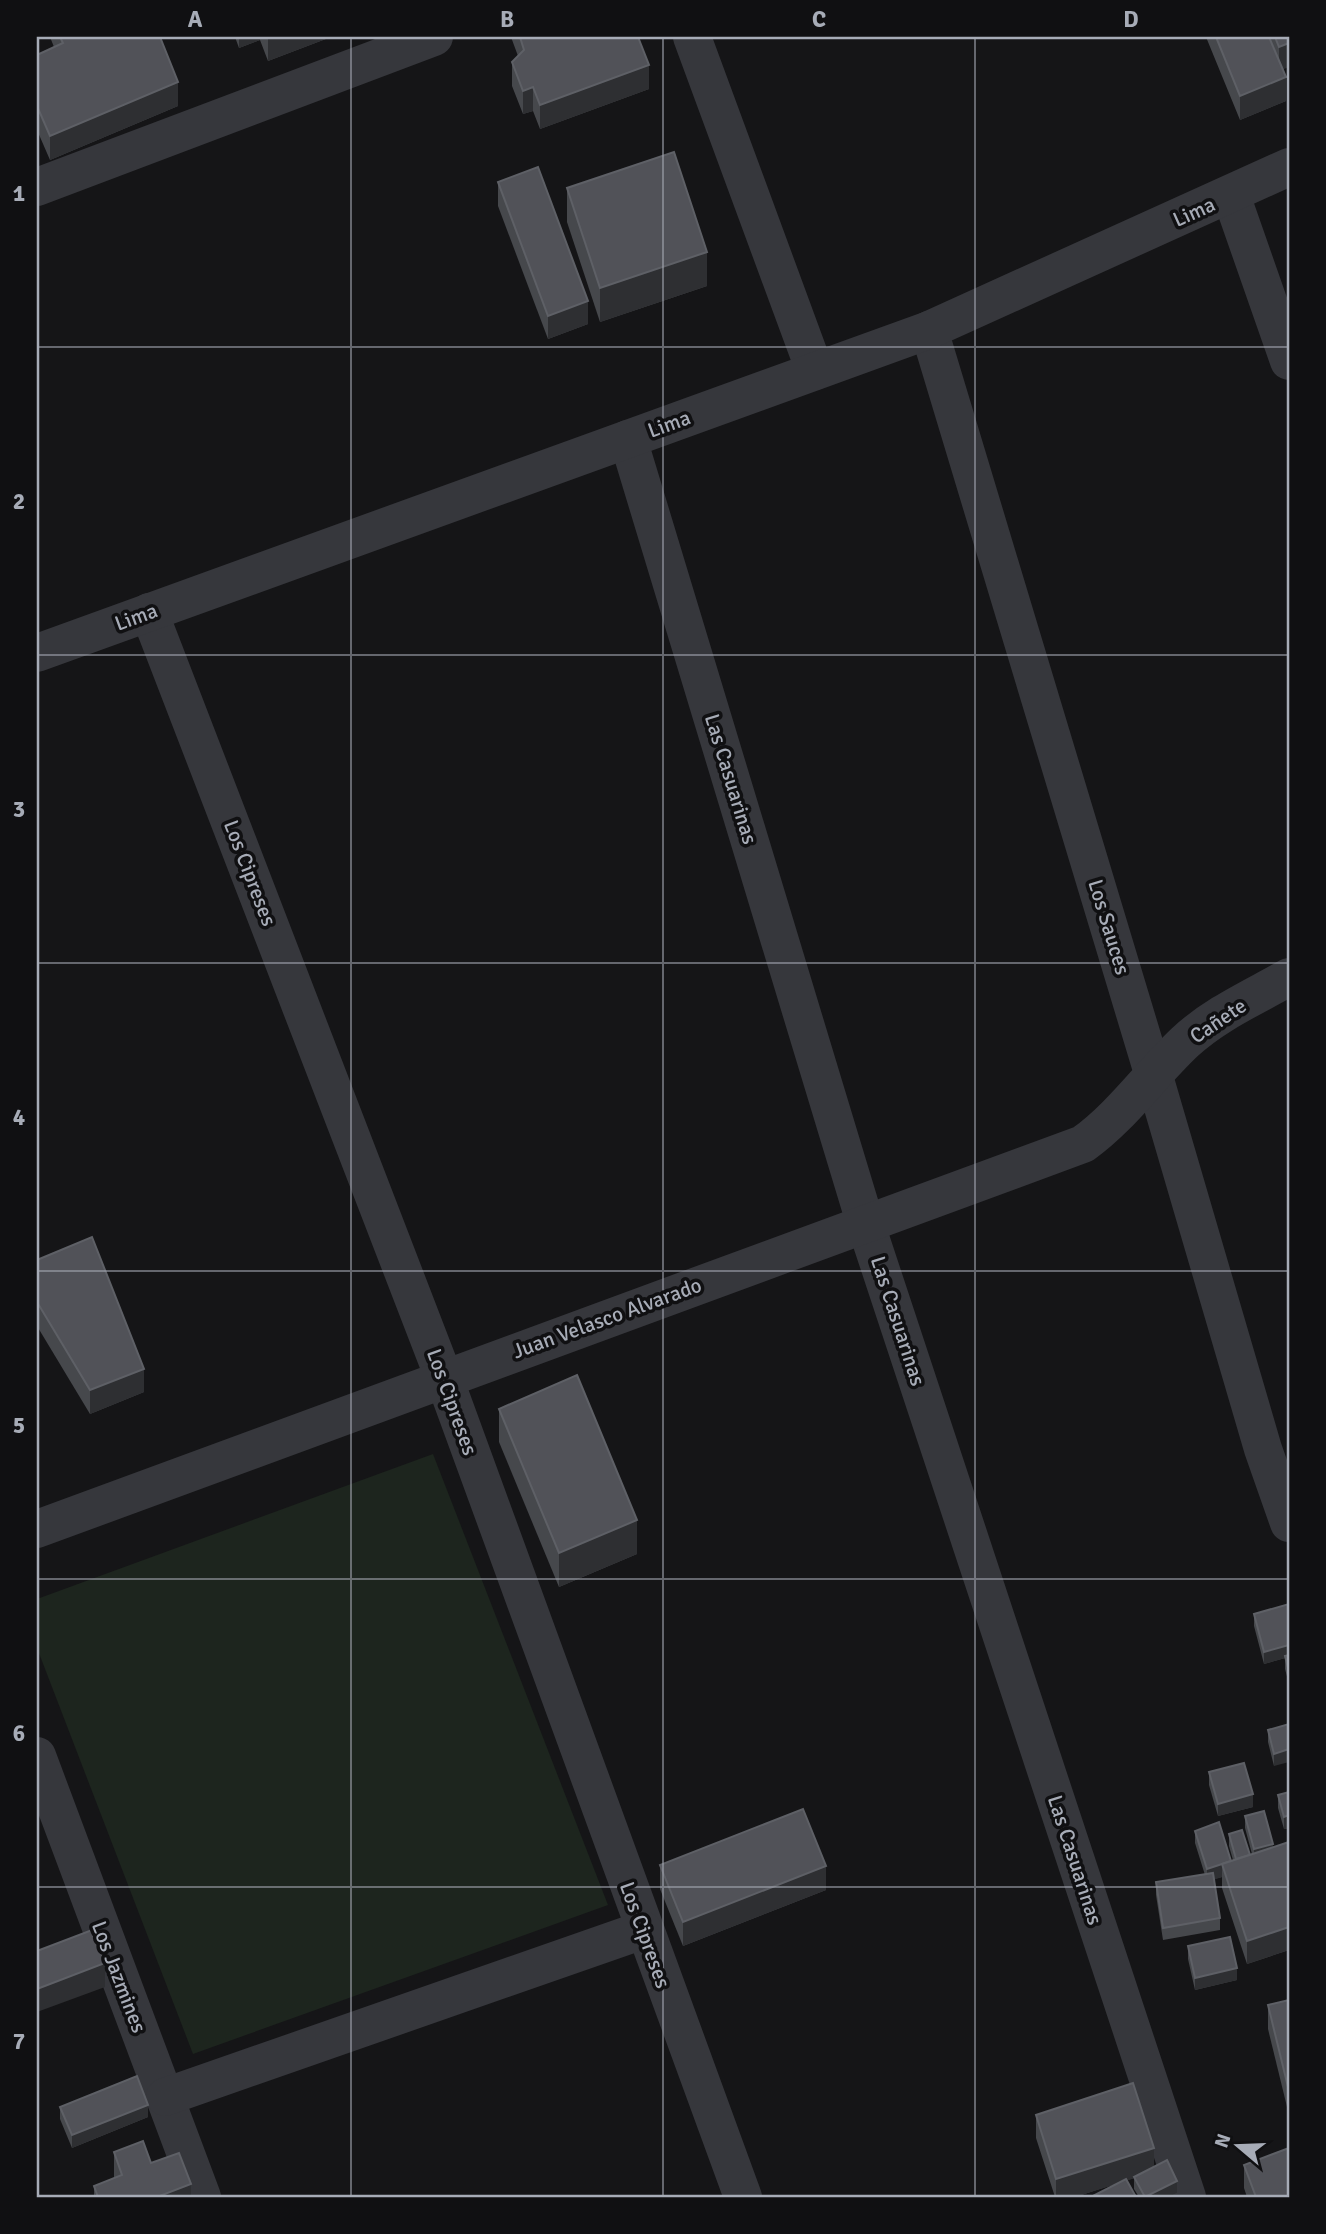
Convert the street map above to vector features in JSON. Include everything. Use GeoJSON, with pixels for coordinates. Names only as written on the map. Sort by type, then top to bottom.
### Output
{"type":"FeatureCollection","features":[{"type":"Feature","properties":{"kind":"street"},"geometry":{"type":"LineString","coordinates":[[37,187],[434,37]]}},
{"type":"Feature","properties":{"kind":"street"},"geometry":{"type":"LineString","coordinates":[[692,37],[815,371]]}},
{"type":"Feature","properties":{"kind":"street","name":"Lima"},"geometry":{"type":"LineString","coordinates":[[37,653],[929,330],[1289,167]]}},
{"type":"Feature","properties":{"kind":"street"},"geometry":{"type":"LineString","coordinates":[[1231,195],[1289,361]]}},
{"type":"Feature","properties":{"kind":"street","name":"Los Sauces"},"geometry":{"type":"LineString","coordinates":[[929,330],[1153,1073],[1276,1444],[1289,1523]]}},
{"type":"Feature","properties":{"kind":"street","name":"Las Casuarinas"},"geometry":{"type":"LineString","coordinates":[[628,439],[865,1222],[1187,2197]]}},
{"type":"Feature","properties":{"kind":"street","name":"Los Cipreses"},"geometry":{"type":"LineString","coordinates":[[149,612],[444,1378],[643,1930],[743,2197]]}},
{"type":"Feature","properties":{"kind":"street","name":"Cañete"},"geometry":{"type":"LineString","coordinates":[[1153,1073],[1207,1023],[1289,977]]}},
{"type":"Feature","properties":{"kind":"street","name":"Juan Velasco Alvarado"},"geometry":{"type":"LineString","coordinates":[[37,1529],[865,1222],[1083,1144],[1106,1127],[1153,1073]]}},
{"type":"Feature","properties":{"kind":"street","name":"Los Jazmines"},"geometry":{"type":"LineString","coordinates":[[37,1756],[202,2197]]}},
{"type":"Feature","properties":{"kind":"street"},"geometry":{"type":"LineString","coordinates":[[164,2097],[643,1930]]}},
{"type":"Feature","properties":{"kind":"shaded area"},"geometry":{"type":"Polygon","coordinates":[[[433,1454],[608,1905],[193,2054],[37,1648],[37,1599],[433,1454]]]}},
{"type":"Feature","properties":{"kind":"building"},"geometry":{"type":"Polygon","coordinates":[[[60,37],[160,37],[178,82],[50,136],[37,106],[37,55],[63,43],[60,37]]]}},
{"type":"Feature","properties":{"kind":"building"},"geometry":{"type":"Polygon","coordinates":[[[520,37],[638,37],[649,65],[540,105],[533,87],[523,91],[512,62],[524,50],[520,37]]]}},
{"type":"Feature","properties":{"kind":"building"},"geometry":{"type":"Polygon","coordinates":[[[1216,37],[1269,37],[1286,77],[1240,96],[1216,37]]]}},
{"type":"Feature","properties":{"kind":"building"},"geometry":{"type":"Polygon","coordinates":[[[1275,37],[1289,37],[1289,43],[1279,47],[1275,37]]]}},
{"type":"Feature","properties":{"kind":"building"},"geometry":{"type":"Polygon","coordinates":[[[674,152],[707,252],[600,288],[567,188],[674,152]]]}},
{"type":"Feature","properties":{"kind":"building"},"geometry":{"type":"Polygon","coordinates":[[[538,167],[588,301],[548,316],[498,182],[538,167]]]}},
{"type":"Feature","properties":{"kind":"building"},"geometry":{"type":"Polygon","coordinates":[[[92,1237],[144,1369],[90,1390],[37,1302],[37,1260],[92,1237]]]}},
{"type":"Feature","properties":{"kind":"building"},"geometry":{"type":"Polygon","coordinates":[[[577,1375],[637,1520],[559,1553],[499,1409],[577,1375]]]}},
{"type":"Feature","properties":{"kind":"building"},"geometry":{"type":"Polygon","coordinates":[[[1289,1604],[1289,1645],[1264,1652],[1254,1614],[1289,1604]]]}},
{"type":"Feature","properties":{"kind":"building"},"geometry":{"type":"Polygon","coordinates":[[[1289,1655],[1289,1672],[1285,1656],[1289,1655]]]}},
{"type":"Feature","properties":{"kind":"building"},"geometry":{"type":"Polygon","coordinates":[[[1289,1724],[1289,1749],[1274,1754],[1268,1730],[1289,1724]]]}},
{"type":"Feature","properties":{"kind":"building"},"geometry":{"type":"Polygon","coordinates":[[[1244,1763],[1253,1794],[1218,1804],[1209,1772],[1244,1763]]]}},
{"type":"Feature","properties":{"kind":"building"},"geometry":{"type":"Polygon","coordinates":[[[1289,1792],[1289,1815],[1284,1817],[1278,1795],[1289,1792]]]}},
{"type":"Feature","properties":{"kind":"building"},"geometry":{"type":"Polygon","coordinates":[[[803,1809],[826,1866],[683,1922],[660,1865],[803,1809]]]}},
{"type":"Feature","properties":{"kind":"building"},"geometry":{"type":"Polygon","coordinates":[[[1264,1811],[1273,1844],[1254,1849],[1245,1816],[1264,1811]]]}},
{"type":"Feature","properties":{"kind":"building"},"geometry":{"type":"Polygon","coordinates":[[[1219,1822],[1231,1861],[1207,1869],[1195,1831],[1219,1822]]]}},
{"type":"Feature","properties":{"kind":"building"},"geometry":{"type":"Polygon","coordinates":[[[1242,1830],[1250,1855],[1236,1859],[1229,1834],[1242,1830]]]}},
{"type":"Feature","properties":{"kind":"building"},"geometry":{"type":"Polygon","coordinates":[[[1289,1842],[1289,1927],[1247,1941],[1222,1864],[1289,1842]]]}},
{"type":"Feature","properties":{"kind":"building"},"geometry":{"type":"Polygon","coordinates":[[[1213,1873],[1220,1918],[1163,1928],[1156,1882],[1213,1873]]]}},
{"type":"Feature","properties":{"kind":"building"},"geometry":{"type":"Polygon","coordinates":[[[92,1930],[105,1963],[37,1989],[37,1951],[92,1930]]]}},
{"type":"Feature","properties":{"kind":"building"},"geometry":{"type":"Polygon","coordinates":[[[1230,1937],[1237,1968],[1195,1978],[1188,1946],[1230,1937]]]}},
{"type":"Feature","properties":{"kind":"building"},"geometry":{"type":"Polygon","coordinates":[[[1289,2000],[1289,2087],[1288,2087],[1268,2005],[1289,2000]]]}},
{"type":"Feature","properties":{"kind":"building"},"geometry":{"type":"Polygon","coordinates":[[[137,2076],[148,2105],[72,2135],[60,2107],[137,2076]]]}},
{"type":"Feature","properties":{"kind":"building"},"geometry":{"type":"Polygon","coordinates":[[[1133,2083],[1154,2148],[1056,2179],[1036,2115],[1133,2083]]]}},
{"type":"Feature","properties":{"kind":"building"},"geometry":{"type":"Polygon","coordinates":[[[143,2141],[151,2163],[179,2153],[191,2184],[157,2197],[98,2197],[94,2186],[122,2175],[114,2152],[143,2141]]]}},
{"type":"Feature","properties":{"kind":"building"},"geometry":{"type":"Polygon","coordinates":[[[1289,2148],[1289,2197],[1256,2197],[1244,2165],[1289,2148]]]}},
{"type":"Feature","properties":{"kind":"building"},"geometry":{"type":"Polygon","coordinates":[[[1167,2160],[1177,2181],[1145,2197],[1134,2177],[1167,2160]]]}},
{"type":"Feature","properties":{"kind":"building"},"geometry":{"type":"Polygon","coordinates":[[[1126,2179],[1136,2197],[1091,2197],[1126,2179]]]}}]}
